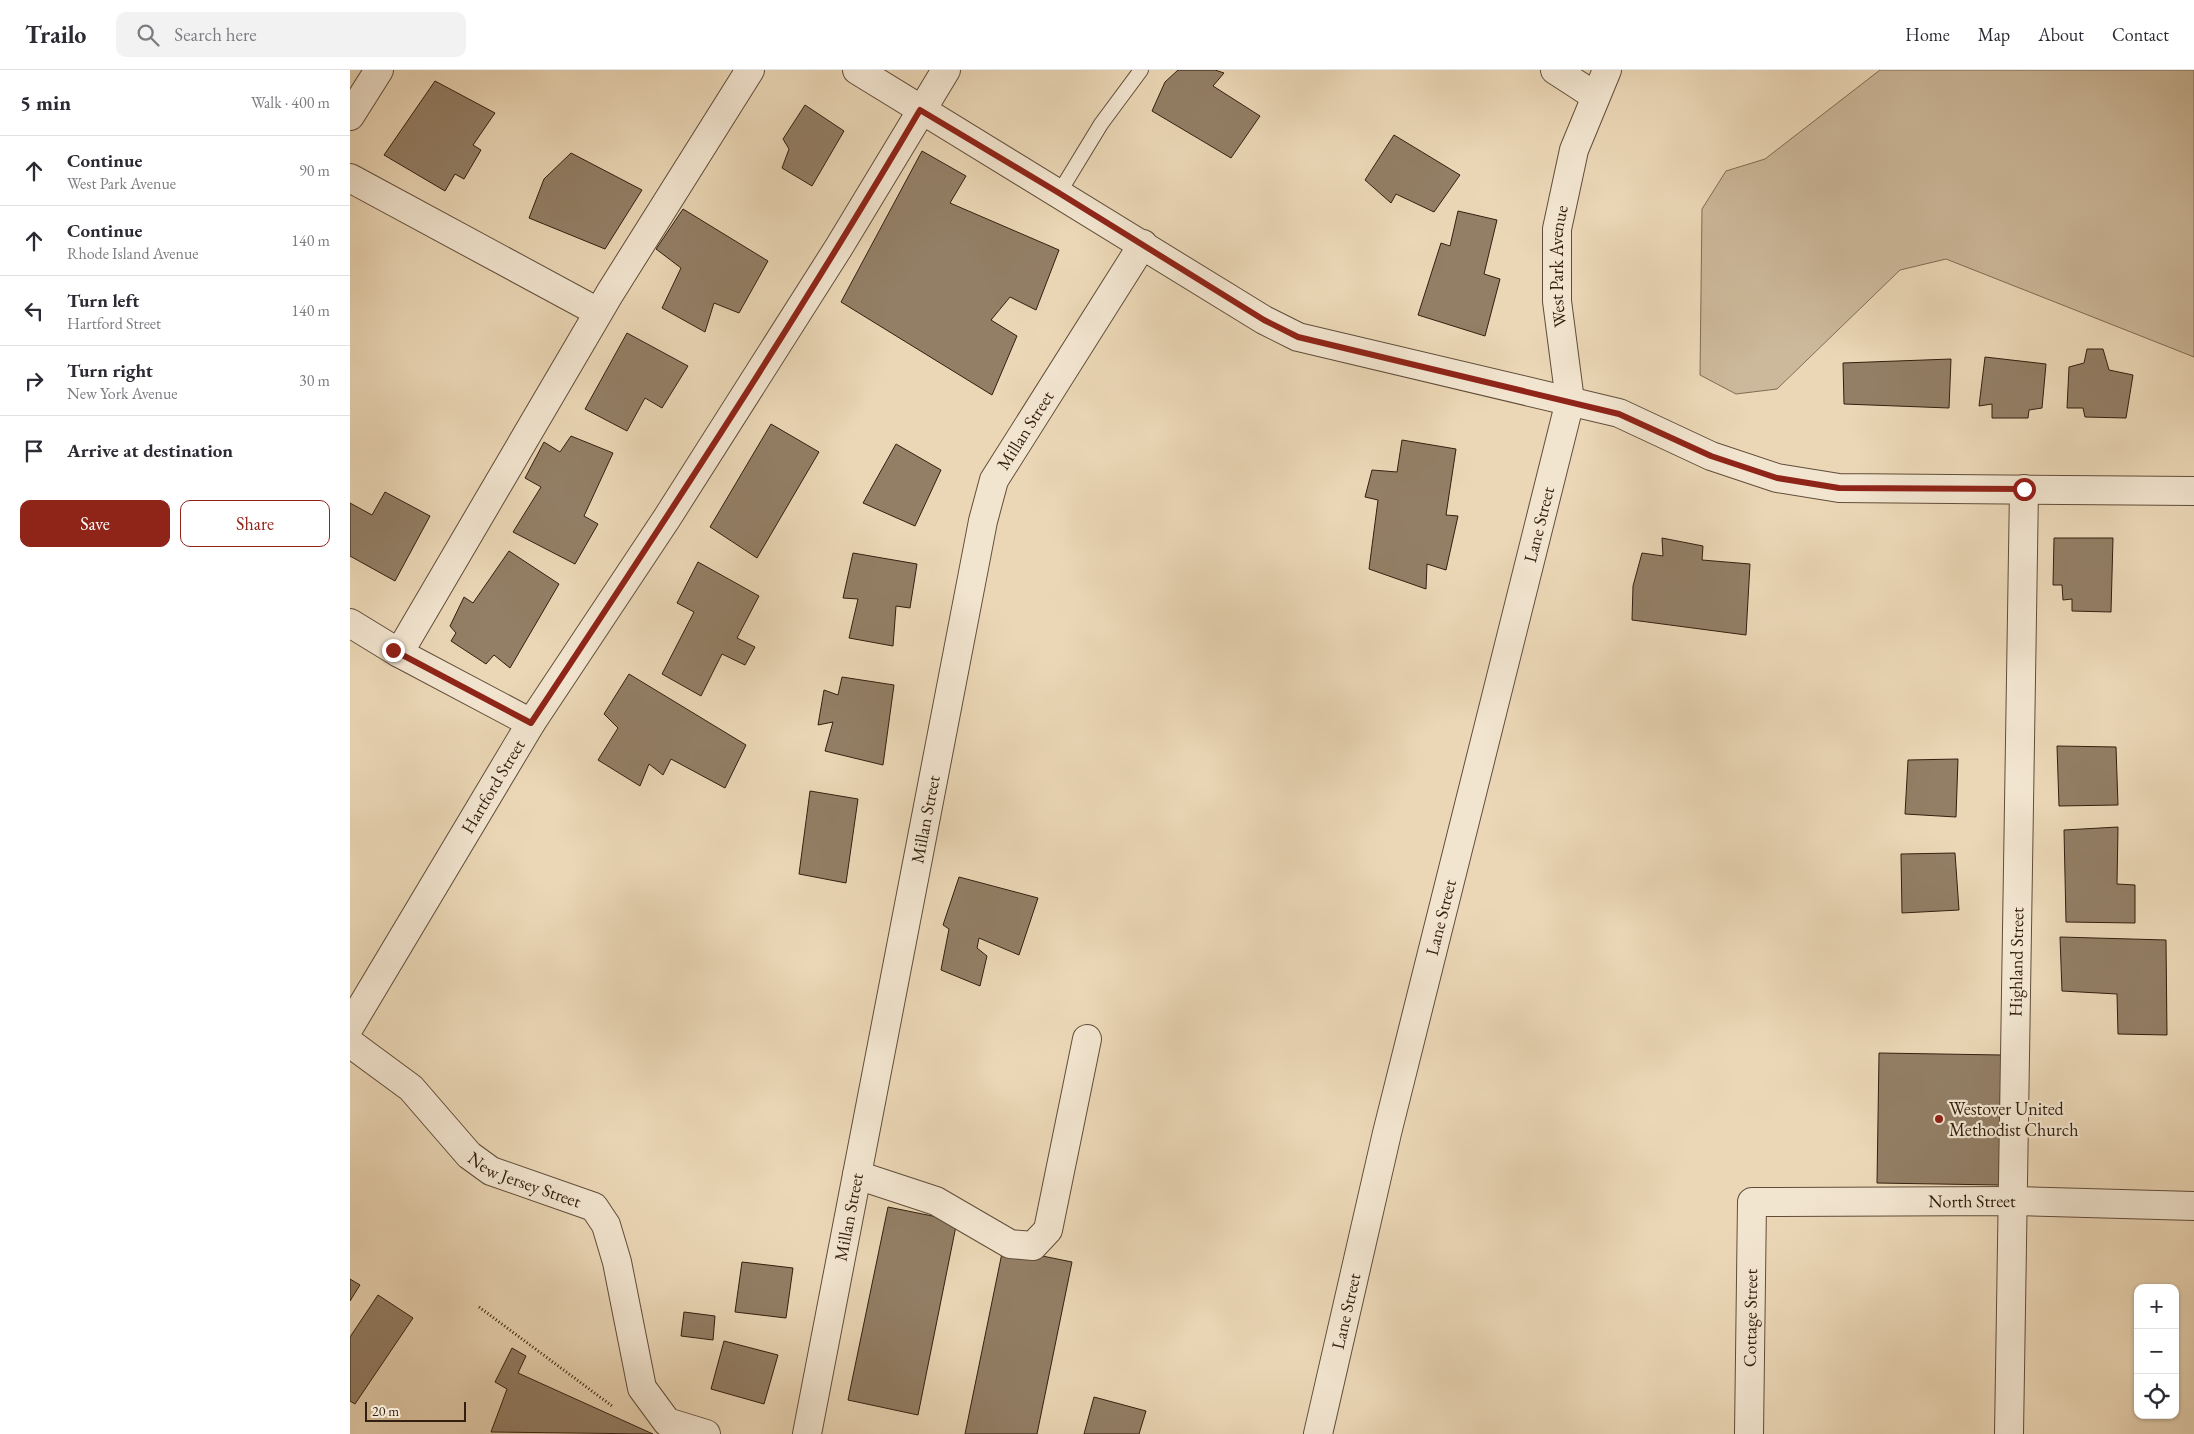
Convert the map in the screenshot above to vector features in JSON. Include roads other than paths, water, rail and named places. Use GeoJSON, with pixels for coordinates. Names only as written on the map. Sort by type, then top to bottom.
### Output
{"type":"FeatureCollection","features":[{"type":"Feature","properties":{"kind":"street"},"geometry":{"type":"LineString","coordinates":[[350,116],[379,70]]}},
{"type":"Feature","properties":{"kind":"street"},"geometry":{"type":"LineString","coordinates":[[399,654],[598,312],[750,70]]}},
{"type":"Feature","properties":{"kind":"street"},"geometry":{"type":"LineString","coordinates":[[857,70],[1264,320],[1298,337],[1619,414],[1711,456],[1777,478],[1839,488],[2194,491]]}},
{"type":"Feature","properties":{"kind":"street","name":"Hartford Street"},"geometry":{"type":"LineString","coordinates":[[350,1026],[531,723],[667,518],[819,280],[920,110],[946,70]]}},
{"type":"Feature","properties":{"kind":"street"},"geometry":{"type":"LineString","coordinates":[[1555,70],[1595,96]]}},
{"type":"Feature","properties":{"kind":"street","name":"West Park Avenue"},"geometry":{"type":"LineString","coordinates":[[1570,401],[1556,301],[1557,228],[1574,150],[1607,70]]}},
{"type":"Feature","properties":{"kind":"street"},"geometry":{"type":"LineString","coordinates":[[350,178],[598,312]]}},
{"type":"Feature","properties":{"kind":"street","name":"Millan Street"},"geometry":{"type":"LineString","coordinates":[[806,1434],[983,521],[994,480],[1143,244]]}},
{"type":"Feature","properties":{"kind":"street","name":"Lane Street"},"geometry":{"type":"LineString","coordinates":[[1318,1434],[1387,1133],[1570,401]]}},
{"type":"Feature","properties":{"kind":"street","name":"Highland Street"},"geometry":{"type":"LineString","coordinates":[[2009,1434],[2024,489]]}},
{"type":"Feature","properties":{"kind":"street"},"geometry":{"type":"LineString","coordinates":[[350,623],[399,654],[531,723]]}},
{"type":"Feature","properties":{"kind":"street"},"geometry":{"type":"LineString","coordinates":[[857,1175],[936,1202],[1010,1244],[1033,1246],[1048,1230],[1087,1039]]}},
{"type":"Feature","properties":{"kind":"street","name":"New Jersey Street"},"geometry":{"type":"LineString","coordinates":[[350,1043],[411,1088],[469,1155],[490,1171],[554,1191],[594,1207],[606,1224],[617,1262],[642,1388],[667,1422],[706,1434]]}},
{"type":"Feature","properties":{"kind":"street","name":"North Street"},"geometry":{"type":"LineString","coordinates":[[1752,1202],[2014,1202],[2194,1206]]}},
{"type":"Feature","properties":{"kind":"street","name":"Cottage Street"},"geometry":{"type":"LineString","coordinates":[[1749,1434],[1752,1202]]}},
{"type":"Feature","properties":{"kind":"lane"},"geometry":{"type":"LineString","coordinates":[[1059,193],[1101,124],[1140,70]]}},
{"type":"Feature","properties":{"kind":"place","name":"Westover United Methodist Church"},"geometry":{"type":"Point","coordinates":[1939,1119]}}]}
